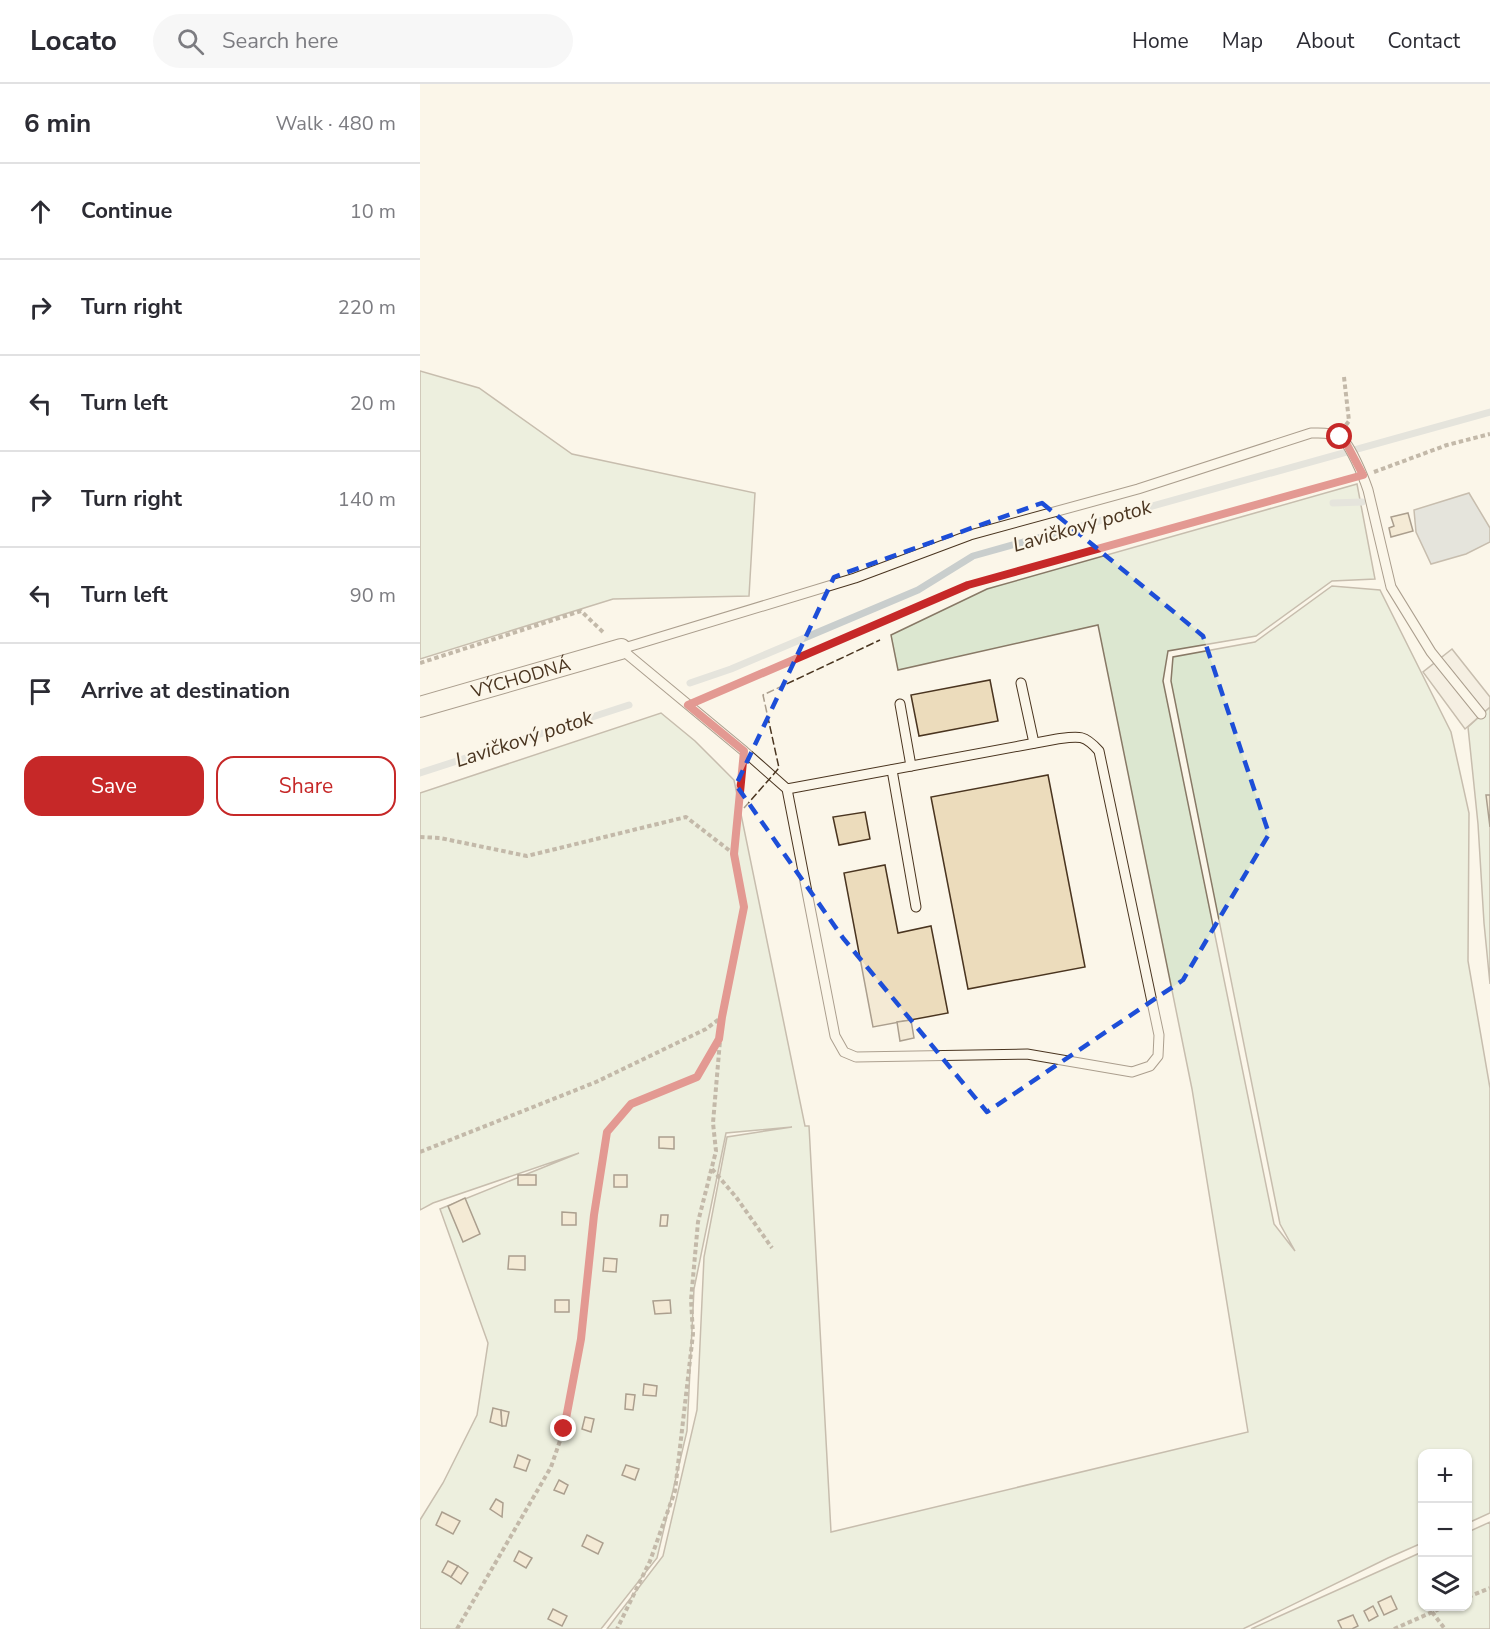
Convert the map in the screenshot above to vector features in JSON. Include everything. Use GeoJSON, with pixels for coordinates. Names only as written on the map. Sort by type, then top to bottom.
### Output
{"type":"FeatureCollection","features":[{"type":"Feature","properties":{"kind":"street","name":"VÝCHODNÁ"},"geometry":{"type":"LineString","coordinates":[[420,707],[621,649]]}},
{"type":"Feature","properties":{"kind":"lane"},"geometry":{"type":"LineString","coordinates":[[621,649],[855,578],[970,535],[1138,489],[1311,434],[1328,433],[1342,438],[1363,475],[1391,587],[1431,652],[1482,714]]}},
{"type":"Feature","properties":{"kind":"lane"},"geometry":{"type":"LineString","coordinates":[[621,649],[787,789],[835,1036],[844,1052],[856,1057],[1027,1054],[1132,1072],[1150,1066],[1158,1056],[1159,1035],[1099,751],[1089,740],[1076,736],[787,789]]}},
{"type":"Feature","properties":{"kind":"lane"},"geometry":{"type":"LineString","coordinates":[[1021,683],[1034,743]]}},
{"type":"Feature","properties":{"kind":"lane"},"geometry":{"type":"LineString","coordinates":[[900,704],[910,766]]}},
{"type":"Feature","properties":{"kind":"lane"},"geometry":{"type":"LineString","coordinates":[[892,770],[916,907]]}},
{"type":"Feature","properties":{"kind":"path"},"geometry":{"type":"LineString","coordinates":[[1342,438],[1348,421],[1344,377]]}},
{"type":"Feature","properties":{"kind":"path"},"geometry":{"type":"LineString","coordinates":[[1381,470],[1447,444],[1490,434]]}},
{"type":"Feature","properties":{"kind":"path"},"geometry":{"type":"LineString","coordinates":[[688,705],[968,585],[1363,475]]}},
{"type":"Feature","properties":{"kind":"path"},"geometry":{"type":"LineString","coordinates":[[420,663],[581,611],[621,649]]}},
{"type":"Feature","properties":{"kind":"path"},"geometry":{"type":"LineString","coordinates":[[617,1629],[650,1561],[675,1491],[693,1334],[691,1300],[698,1222],[716,1151],[713,1123],[719,1039],[744,907],[734,854],[744,751]]}},
{"type":"Feature","properties":{"kind":"path"},"geometry":{"type":"LineString","coordinates":[[420,837],[440,838],[527,856],[686,817],[734,854]]}},
{"type":"Feature","properties":{"kind":"path"},"geometry":{"type":"LineString","coordinates":[[420,1152],[596,1082],[706,1029],[722,1017]]}},
{"type":"Feature","properties":{"kind":"path"},"geometry":{"type":"LineString","coordinates":[[457,1629],[551,1467],[564,1429],[581,1339],[594,1215],[607,1132],[631,1104],[697,1077],[719,1039]]}},
{"type":"Feature","properties":{"kind":"path"},"geometry":{"type":"LineString","coordinates":[[712,1168],[772,1248]]}},
{"type":"Feature","properties":{"kind":"path"},"geometry":{"type":"LineString","coordinates":[[1472,1595],[1490,1588]]}},
{"type":"Feature","properties":{"kind":"path"},"geometry":{"type":"LineString","coordinates":[[1394,1629],[1432,1612],[1444,1629]]}},
{"type":"Feature","properties":{"kind":"highlighted area"},"geometry":{"type":"Polygon","coordinates":[[[1042,503],[1203,636],[1269,834],[1183,980],[987,1112],[843,938],[736,785],[834,577],[1042,503]]]}},
{"type":"Feature","properties":{"kind":"green space"},"geometry":{"type":"Polygon","coordinates":[[[420,371],[479,388],[572,454],[755,493],[749,596],[613,599],[420,659],[420,371]]]}},
{"type":"Feature","properties":{"kind":"green space"},"geometry":{"type":"Polygon","coordinates":[[[1357,484],[1375,579],[1332,581],[1256,636],[1168,651],[1163,681],[1274,1224],[1295,1251],[1280,1224],[1171,681],[1173,657],[1255,642],[1332,586],[1380,590],[1451,732],[1469,813],[1468,961],[1490,1088],[1490,1513],[1472,1521],[1472,1449],[1418,1449],[1418,1545],[1243,1629],[607,1629],[663,1556],[697,1410],[704,1257],[727,1137],[792,1127],[726,1133],[694,1289],[687,1431],[657,1558],[601,1629],[420,1629],[420,1520],[443,1483],[477,1415],[488,1343],[440,1209],[579,1153],[433,1203],[420,1210],[420,793],[661,713],[695,741],[734,780],[805,1126],[809,1126],[831,1532],[1248,1432],[1192,1089],[1098,625],[898,670],[891,635],[987,589],[1357,484]]]}},
{"type":"Feature","properties":{"kind":"green space"},"geometry":{"type":"Polygon","coordinates":[[[1490,707],[1490,984],[1468,727],[1490,707]]]}},
{"type":"Feature","properties":{"kind":"green space"},"geometry":{"type":"Polygon","coordinates":[[[1490,1522],[1490,1629],[1251,1629],[1418,1554],[1418,1611],[1472,1611],[1472,1530],[1490,1522]]]}},
{"type":"Feature","properties":{"kind":"shaded area"},"geometry":{"type":"Polygon","coordinates":[[[1469,493],[1490,528],[1490,542],[1466,554],[1431,564],[1416,532],[1414,510],[1469,493]]]}},
{"type":"Feature","properties":{"kind":"shaded area"},"geometry":{"type":"Polygon","coordinates":[[[1452,649],[1490,697],[1490,707],[1465,729],[1423,672],[1452,649]]]}},
{"type":"Feature","properties":{"kind":"building"},"geometry":{"type":"Polygon","coordinates":[[[1408,513],[1413,531],[1391,537],[1389,528],[1394,526],[1391,517],[1408,513]]]}},
{"type":"Feature","properties":{"kind":"building"},"geometry":{"type":"Polygon","coordinates":[[[990,680],[998,721],[919,736],[911,695],[990,680]]]}},
{"type":"Feature","properties":{"kind":"building"},"geometry":{"type":"Polygon","coordinates":[[[1048,775],[1085,967],[968,989],[931,797],[1048,775]]]}},
{"type":"Feature","properties":{"kind":"building"},"geometry":{"type":"Polygon","coordinates":[[[1486,795],[1490,795],[1490,827],[1486,795]]]}},
{"type":"Feature","properties":{"kind":"building"},"geometry":{"type":"Polygon","coordinates":[[[865,812],[870,839],[839,845],[833,817],[865,812]]]}},
{"type":"Feature","properties":{"kind":"building"},"geometry":{"type":"Polygon","coordinates":[[[885,865],[898,933],[931,926],[948,1013],[873,1027],[844,873],[885,865]]]}},
{"type":"Feature","properties":{"kind":"building"},"geometry":{"type":"Polygon","coordinates":[[[911,1020],[914,1038],[900,1041],[897,1022],[911,1020]]]}},
{"type":"Feature","properties":{"kind":"building"},"geometry":{"type":"Polygon","coordinates":[[[659,1137],[674,1137],[674,1149],[659,1148],[659,1137]]]}},
{"type":"Feature","properties":{"kind":"building"},"geometry":{"type":"Polygon","coordinates":[[[518,1175],[536,1175],[536,1185],[518,1185],[518,1175]]]}},
{"type":"Feature","properties":{"kind":"building"},"geometry":{"type":"Polygon","coordinates":[[[614,1175],[627,1175],[627,1187],[614,1187],[614,1175]]]}},
{"type":"Feature","properties":{"kind":"building"},"geometry":{"type":"Polygon","coordinates":[[[465,1198],[480,1234],[463,1242],[448,1206],[465,1198]]]}},
{"type":"Feature","properties":{"kind":"building"},"geometry":{"type":"Polygon","coordinates":[[[562,1212],[576,1213],[576,1225],[562,1225],[562,1212]]]}},
{"type":"Feature","properties":{"kind":"building"},"geometry":{"type":"Polygon","coordinates":[[[661,1215],[668,1215],[667,1226],[660,1226],[661,1215]]]}},
{"type":"Feature","properties":{"kind":"building"},"geometry":{"type":"Polygon","coordinates":[[[509,1256],[525,1256],[525,1270],[508,1269],[509,1256]]]}},
{"type":"Feature","properties":{"kind":"building"},"geometry":{"type":"Polygon","coordinates":[[[604,1258],[617,1259],[616,1272],[603,1271],[604,1258]]]}},
{"type":"Feature","properties":{"kind":"building"},"geometry":{"type":"Polygon","coordinates":[[[555,1300],[569,1300],[569,1312],[555,1312],[555,1300]]]}},
{"type":"Feature","properties":{"kind":"building"},"geometry":{"type":"Polygon","coordinates":[[[670,1300],[671,1313],[655,1314],[653,1301],[670,1300]]]}},
{"type":"Feature","properties":{"kind":"building"},"geometry":{"type":"Polygon","coordinates":[[[644,1384],[657,1386],[656,1396],[643,1395],[644,1384]]]}},
{"type":"Feature","properties":{"kind":"building"},"geometry":{"type":"Polygon","coordinates":[[[626,1394],[635,1395],[633,1410],[625,1409],[626,1394]]]}},
{"type":"Feature","properties":{"kind":"building"},"geometry":{"type":"Polygon","coordinates":[[[493,1408],[501,1410],[502,1426],[490,1422],[493,1408]]]}},
{"type":"Feature","properties":{"kind":"building"},"geometry":{"type":"Polygon","coordinates":[[[501,1410],[509,1412],[506,1426],[502,1426],[501,1410]]]}},
{"type":"Feature","properties":{"kind":"building"},"geometry":{"type":"Polygon","coordinates":[[[585,1417],[594,1419],[591,1432],[582,1429],[585,1417]]]}},
{"type":"Feature","properties":{"kind":"building"},"geometry":{"type":"Polygon","coordinates":[[[518,1455],[530,1460],[526,1471],[514,1467],[518,1455]]]}},
{"type":"Feature","properties":{"kind":"building"},"geometry":{"type":"Polygon","coordinates":[[[626,1465],[639,1469],[635,1480],[622,1475],[626,1465]]]}},
{"type":"Feature","properties":{"kind":"building"},"geometry":{"type":"Polygon","coordinates":[[[559,1480],[568,1485],[564,1494],[554,1490],[559,1480]]]}},
{"type":"Feature","properties":{"kind":"building"},"geometry":{"type":"Polygon","coordinates":[[[496,1499],[503,1503],[502,1517],[490,1509],[496,1499]]]}},
{"type":"Feature","properties":{"kind":"building"},"geometry":{"type":"Polygon","coordinates":[[[442,1512],[460,1521],[453,1534],[436,1525],[442,1512]]]}},
{"type":"Feature","properties":{"kind":"building"},"geometry":{"type":"Polygon","coordinates":[[[587,1535],[603,1543],[598,1554],[582,1546],[587,1535]]]}},
{"type":"Feature","properties":{"kind":"building"},"geometry":{"type":"Polygon","coordinates":[[[519,1551],[532,1558],[526,1568],[514,1561],[519,1551]]]}},
{"type":"Feature","properties":{"kind":"building"},"geometry":{"type":"Polygon","coordinates":[[[448,1561],[458,1566],[451,1577],[442,1572],[448,1561]]]}},
{"type":"Feature","properties":{"kind":"building"},"geometry":{"type":"Polygon","coordinates":[[[458,1566],[468,1573],[461,1584],[451,1577],[458,1566]]]}},
{"type":"Feature","properties":{"kind":"building"},"geometry":{"type":"Polygon","coordinates":[[[1391,1596],[1397,1609],[1384,1615],[1378,1602],[1391,1596]]]}},
{"type":"Feature","properties":{"kind":"building"},"geometry":{"type":"Polygon","coordinates":[[[1373,1606],[1378,1616],[1369,1621],[1364,1611],[1373,1606]]]}},
{"type":"Feature","properties":{"kind":"building"},"geometry":{"type":"Polygon","coordinates":[[[553,1609],[567,1616],[562,1626],[548,1619],[553,1609]]]}},
{"type":"Feature","properties":{"kind":"building"},"geometry":{"type":"Polygon","coordinates":[[[1353,1615],[1358,1626],[1352,1629],[1342,1629],[1338,1621],[1353,1615]]]}},
{"type":"Feature","properties":{"kind":"waterway","name":"Lavičkový potok"},"geometry":{"type":"LineString","coordinates":[[690,683],[731,669],[918,590],[973,556],[1490,412]]}},
{"type":"Feature","properties":{"kind":"waterway"},"geometry":{"type":"LineString","coordinates":[[1333,503],[1362,502]]}},
{"type":"Feature","properties":{"kind":"waterway","name":"Lavičkový potok"},"geometry":{"type":"LineString","coordinates":[[420,773],[629,705]]}},
{"type":"Feature","properties":{"kind":"fence"},"geometry":{"type":"LineString","coordinates":[[744,808],[779,768],[763,695],[880,640]]}},
{"type":"Feature","properties":{"kind":"route"},"geometry":{"type":"LineString","coordinates":[[564,1429],[581,1339],[594,1215],[607,1132],[631,1104],[697,1077],[719,1039],[744,907],[734,854],[744,751],[688,705],[968,585],[1363,475],[1344,439],[1340,437]]}}]}
